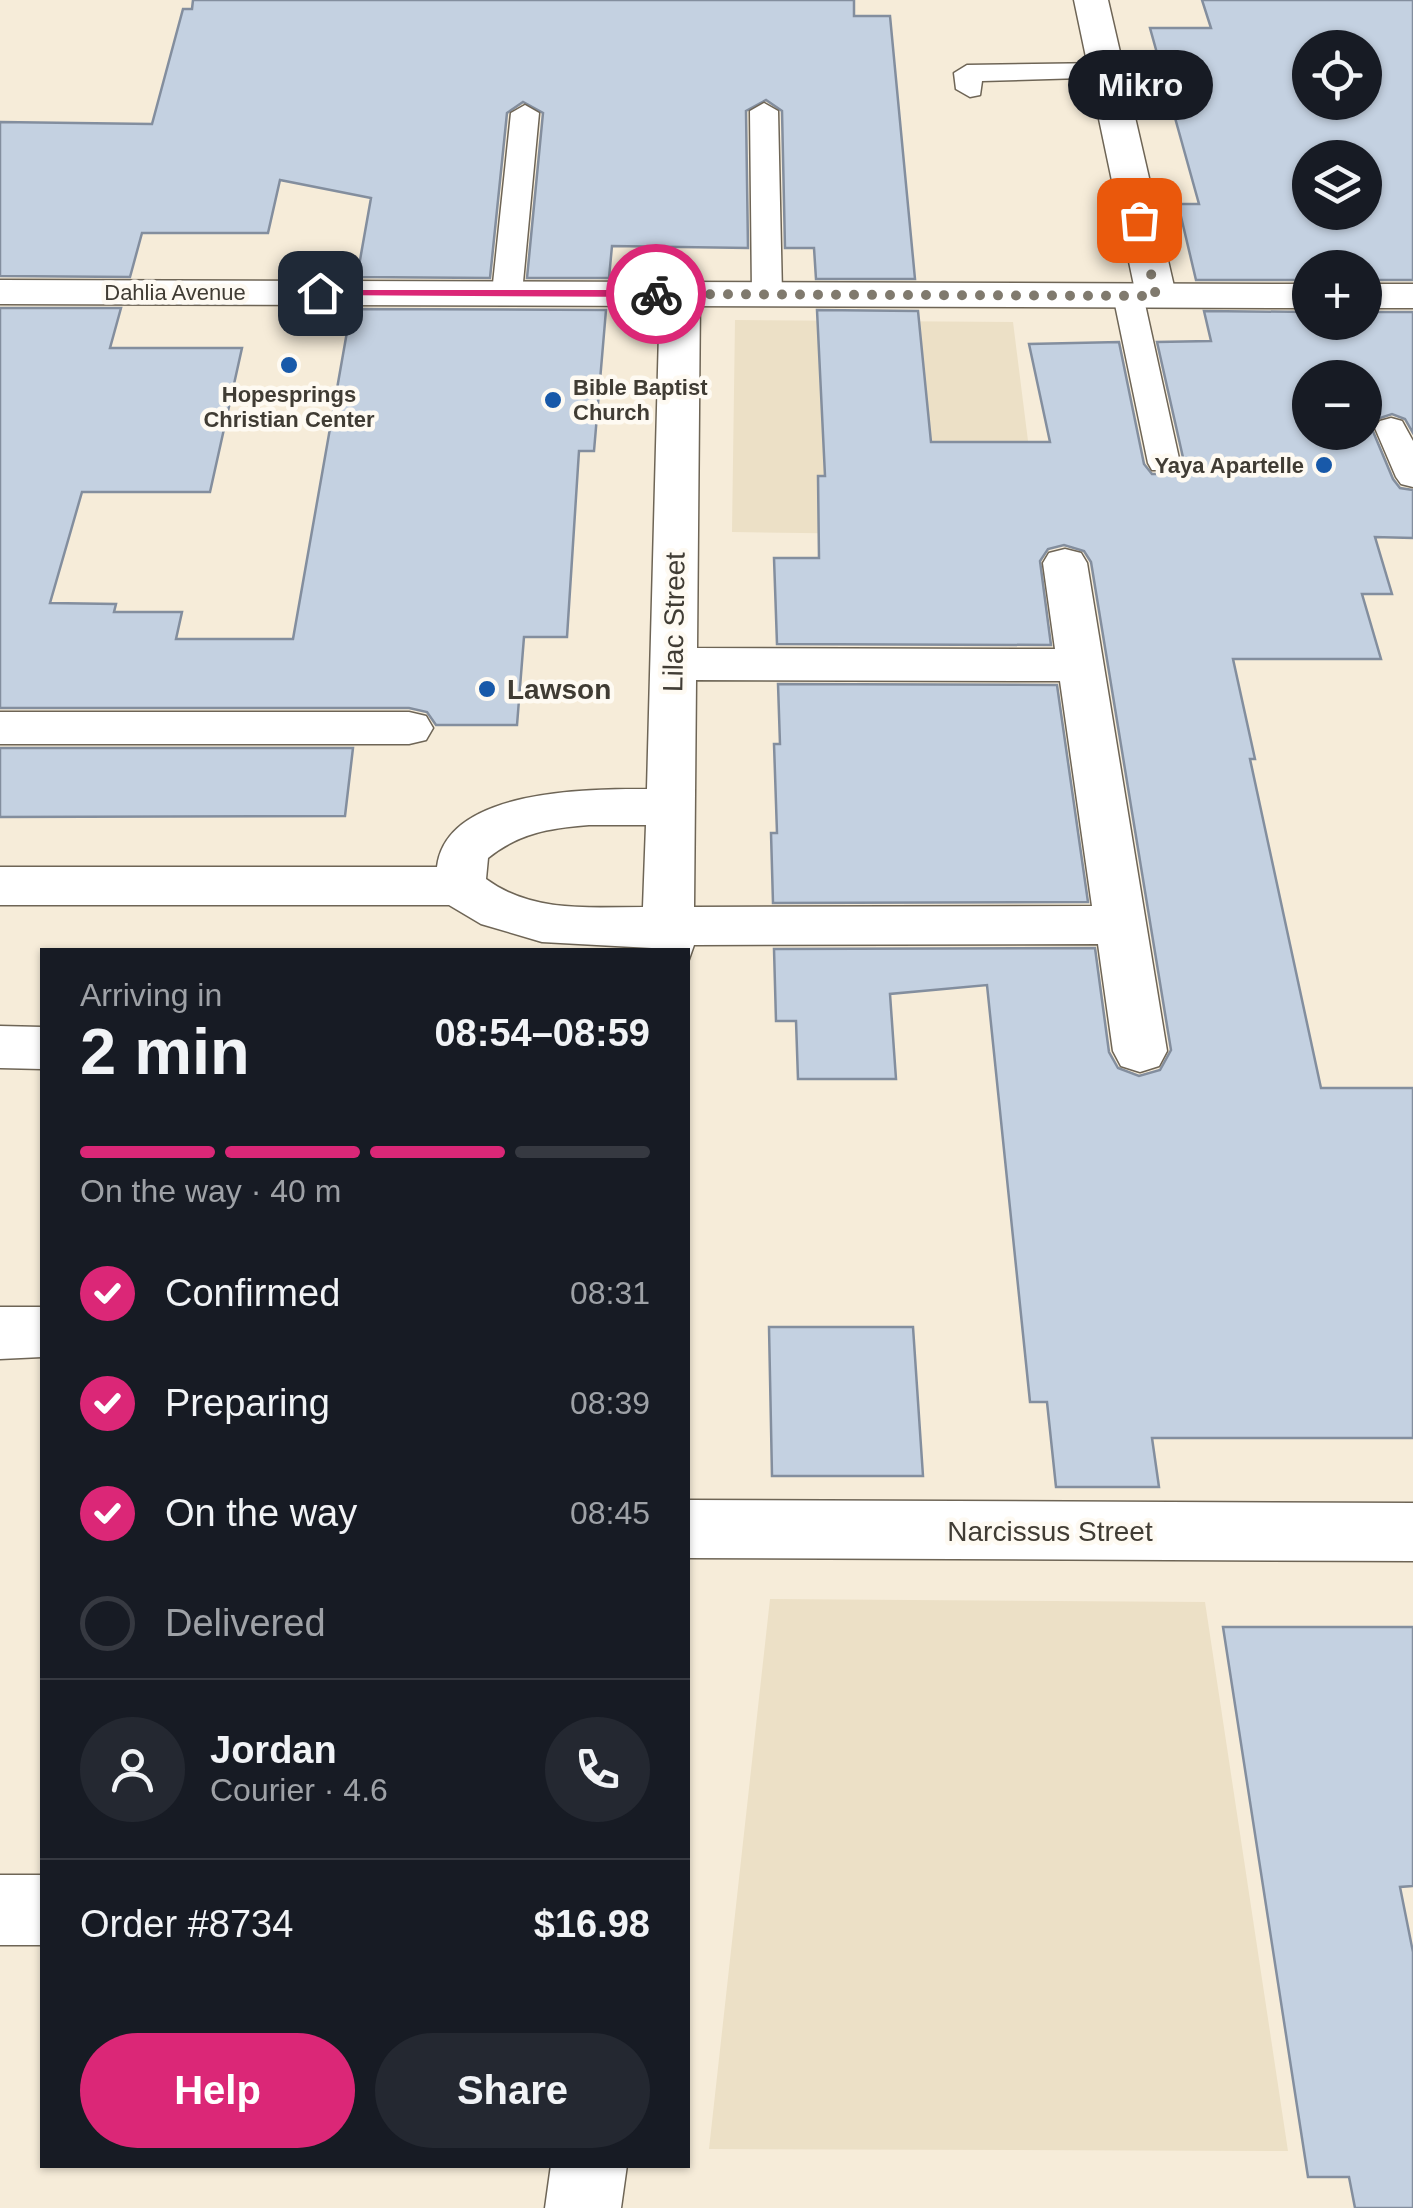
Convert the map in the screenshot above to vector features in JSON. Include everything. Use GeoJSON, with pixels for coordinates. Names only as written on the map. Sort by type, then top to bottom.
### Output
{"type":"FeatureCollection","features":[{"type":"Feature","properties":{"kind":"street"},"geometry":{"type":"LineString","coordinates":[[1091,0],[1142,295]]}},
{"type":"Feature","properties":{"kind":"street","name":"Dahlia Avenue"},"geometry":{"type":"LineString","coordinates":[[0,292],[1292,296]]}},
{"type":"Feature","properties":{"kind":"street","name":"Lilac Street"},"geometry":{"type":"LineString","coordinates":[[668,938],[680,294]]}},
{"type":"Feature","properties":{"kind":"street"},"geometry":{"type":"LineString","coordinates":[[1382,296],[1413,296]]}},
{"type":"Feature","properties":{"kind":"street"},"geometry":{"type":"LineString","coordinates":[[1065,563],[1140,1051]]}},
{"type":"Feature","properties":{"kind":"street"},"geometry":{"type":"LineString","coordinates":[[674,664],[1081,665]]}},
{"type":"Feature","properties":{"kind":"street"},"geometry":{"type":"LineString","coordinates":[[0,728],[409,728]]}},
{"type":"Feature","properties":{"kind":"street"},"geometry":{"type":"LineString","coordinates":[[462,868],[480,834],[508,820],[542,812],[670,807]]}},
{"type":"Feature","properties":{"kind":"street"},"geometry":{"type":"LineString","coordinates":[[0,850],[303,868],[462,868]]}},
{"type":"Feature","properties":{"kind":"street"},"geometry":{"type":"LineString","coordinates":[[0,886],[303,868]]}},
{"type":"Feature","properties":{"kind":"street"},"geometry":{"type":"LineString","coordinates":[[462,868],[480,904],[545,924],[668,938],[1120,925]]}},
{"type":"Feature","properties":{"kind":"street"},"geometry":{"type":"LineString","coordinates":[[0,1047],[40,1048]]}},
{"type":"Feature","properties":{"kind":"street"},"geometry":{"type":"LineString","coordinates":[[0,1333],[40,1332]]}},
{"type":"Feature","properties":{"kind":"street","name":"Narcissus Street"},"geometry":{"type":"LineString","coordinates":[[690,1529],[1413,1532]]}},
{"type":"Feature","properties":{"kind":"street"},"geometry":{"type":"LineString","coordinates":[[0,1910],[40,1910]]}},
{"type":"Feature","properties":{"kind":"street"},"geometry":{"type":"LineString","coordinates":[[583,2208],[589,2168]]}},
{"type":"Feature","properties":{"kind":"lane"},"geometry":{"type":"LineString","coordinates":[[970,89],[967,73],[1106,71]]}},
{"type":"Feature","properties":{"kind":"lane"},"geometry":{"type":"LineString","coordinates":[[764,111],[767,294]]}},
{"type":"Feature","properties":{"kind":"lane"},"geometry":{"type":"LineString","coordinates":[[506,294],[525,113]]}},
{"type":"Feature","properties":{"kind":"lane"},"geometry":{"type":"LineString","coordinates":[[1142,295],[1164,463]]}},
{"type":"Feature","properties":{"kind":"lane"},"geometry":{"type":"LineString","coordinates":[[1392,428],[1413,477]]}},
{"type":"Feature","properties":{"kind":"shaded area"},"geometry":{"type":"Polygon","coordinates":[[[735,320],[1013,322],[1040,536],[732,532],[735,320]]]}},
{"type":"Feature","properties":{"kind":"shaded area"},"geometry":{"type":"Polygon","coordinates":[[[770,1599],[1205,1602],[1288,2151],[709,2149],[770,1599]]]}},
{"type":"Feature","properties":{"kind":"building"},"geometry":{"type":"Polygon","coordinates":[[[193,0],[854,0],[854,16],[890,16],[915,279],[816,279],[814,248],[785,248],[782,111],[766,100],[746,111],[748,248],[612,246],[609,278],[527,278],[543,113],[523,102],[507,113],[490,278],[357,277],[371,198],[280,180],[268,233],[142,233],[130,277],[0,276],[0,122],[152,124],[183,9],[192,9],[193,0]]]}},
{"type":"Feature","properties":{"kind":"building"},"geometry":{"type":"Polygon","coordinates":[[[1202,0],[1413,0],[1413,280],[1382,280],[1382,250],[1292,250],[1292,280],[1196,280],[1178,204],[1199,204],[1150,28],[1211,28],[1202,0]]]}},
{"type":"Feature","properties":{"kind":"building"},"geometry":{"type":"Polygon","coordinates":[[[0,308],[121,308],[110,348],[242,348],[210,492],[82,492],[50,603],[116,604],[114,612],[182,612],[176,639],[293,639],[351,309],[606,310],[594,451],[579,451],[567,637],[524,637],[517,725],[436,725],[427,712],[409,708],[0,708],[0,308]]]}},
{"type":"Feature","properties":{"kind":"building"},"geometry":{"type":"Polygon","coordinates":[[[817,310],[918,311],[931,442],[1050,442],[1029,344],[1119,342],[1144,464],[1152,474],[1176,474],[1184,462],[1157,342],[1211,341],[1204,311],[1292,312],[1292,340],[1382,340],[1382,312],[1413,312],[1413,433],[1405,419],[1392,414],[1382,417],[1382,360],[1292,360],[1292,450],[1381,450],[1400,488],[1413,490],[1413,538],[1375,537],[1392,594],[1362,594],[1381,659],[1233,659],[1255,759],[1250,759],[1321,1088],[1413,1088],[1413,1438],[1152,1438],[1159,1487],[1056,1487],[1047,1402],[1030,1402],[987,985],[890,994],[896,1079],[798,1079],[796,1021],[776,1021],[774,949],[1095,948],[1109,1052],[1118,1068],[1139,1076],[1160,1070],[1171,1050],[1091,562],[1084,551],[1064,545],[1048,549],[1040,561],[1051,645],[777,644],[774,558],[819,558],[818,476],[825,476],[817,310]]]}},
{"type":"Feature","properties":{"kind":"building"},"geometry":{"type":"Polygon","coordinates":[[[778,684],[1057,685],[1088,902],[773,903],[771,833],[777,833],[774,744],[780,744],[778,684]]]}},
{"type":"Feature","properties":{"kind":"building"},"geometry":{"type":"Polygon","coordinates":[[[0,748],[353,748],[345,816],[0,817],[0,748]]]}},
{"type":"Feature","properties":{"kind":"building"},"geometry":{"type":"Polygon","coordinates":[[[769,1327],[913,1327],[923,1476],[772,1476],[769,1327]]]}},
{"type":"Feature","properties":{"kind":"building"},"geometry":{"type":"Polygon","coordinates":[[[1223,1627],[1413,1627],[1413,1886],[1400,1887],[1413,1952],[1413,2208],[1355,2208],[1349,2177],[1308,2177],[1223,1627]]]}},
{"type":"Feature","properties":{"kind":"way so far"},"geometry":{"type":"LineString","coordinates":[[656,294],[1156,296],[1139,220]]}},
{"type":"Feature","properties":{"kind":"place","name":"Mikro"},"geometry":{"type":"Point","coordinates":[1139,220]}},
{"type":"Feature","properties":{"kind":"place","name":"Hopesprings Christian Center"},"geometry":{"type":"Point","coordinates":[289,365]}},
{"type":"Feature","properties":{"kind":"place","name":"Bible Baptist Church"},"geometry":{"type":"Point","coordinates":[553,400]}},
{"type":"Feature","properties":{"kind":"place","name":"Yaya Apartelle"},"geometry":{"type":"Point","coordinates":[1324,465]}},
{"type":"Feature","properties":{"kind":"place","name":"Lawson"},"geometry":{"type":"Point","coordinates":[487,689]}},
{"type":"Feature","properties":{"kind":"route"},"geometry":{"type":"LineString","coordinates":[[320,293],[656,294]]}}]}
